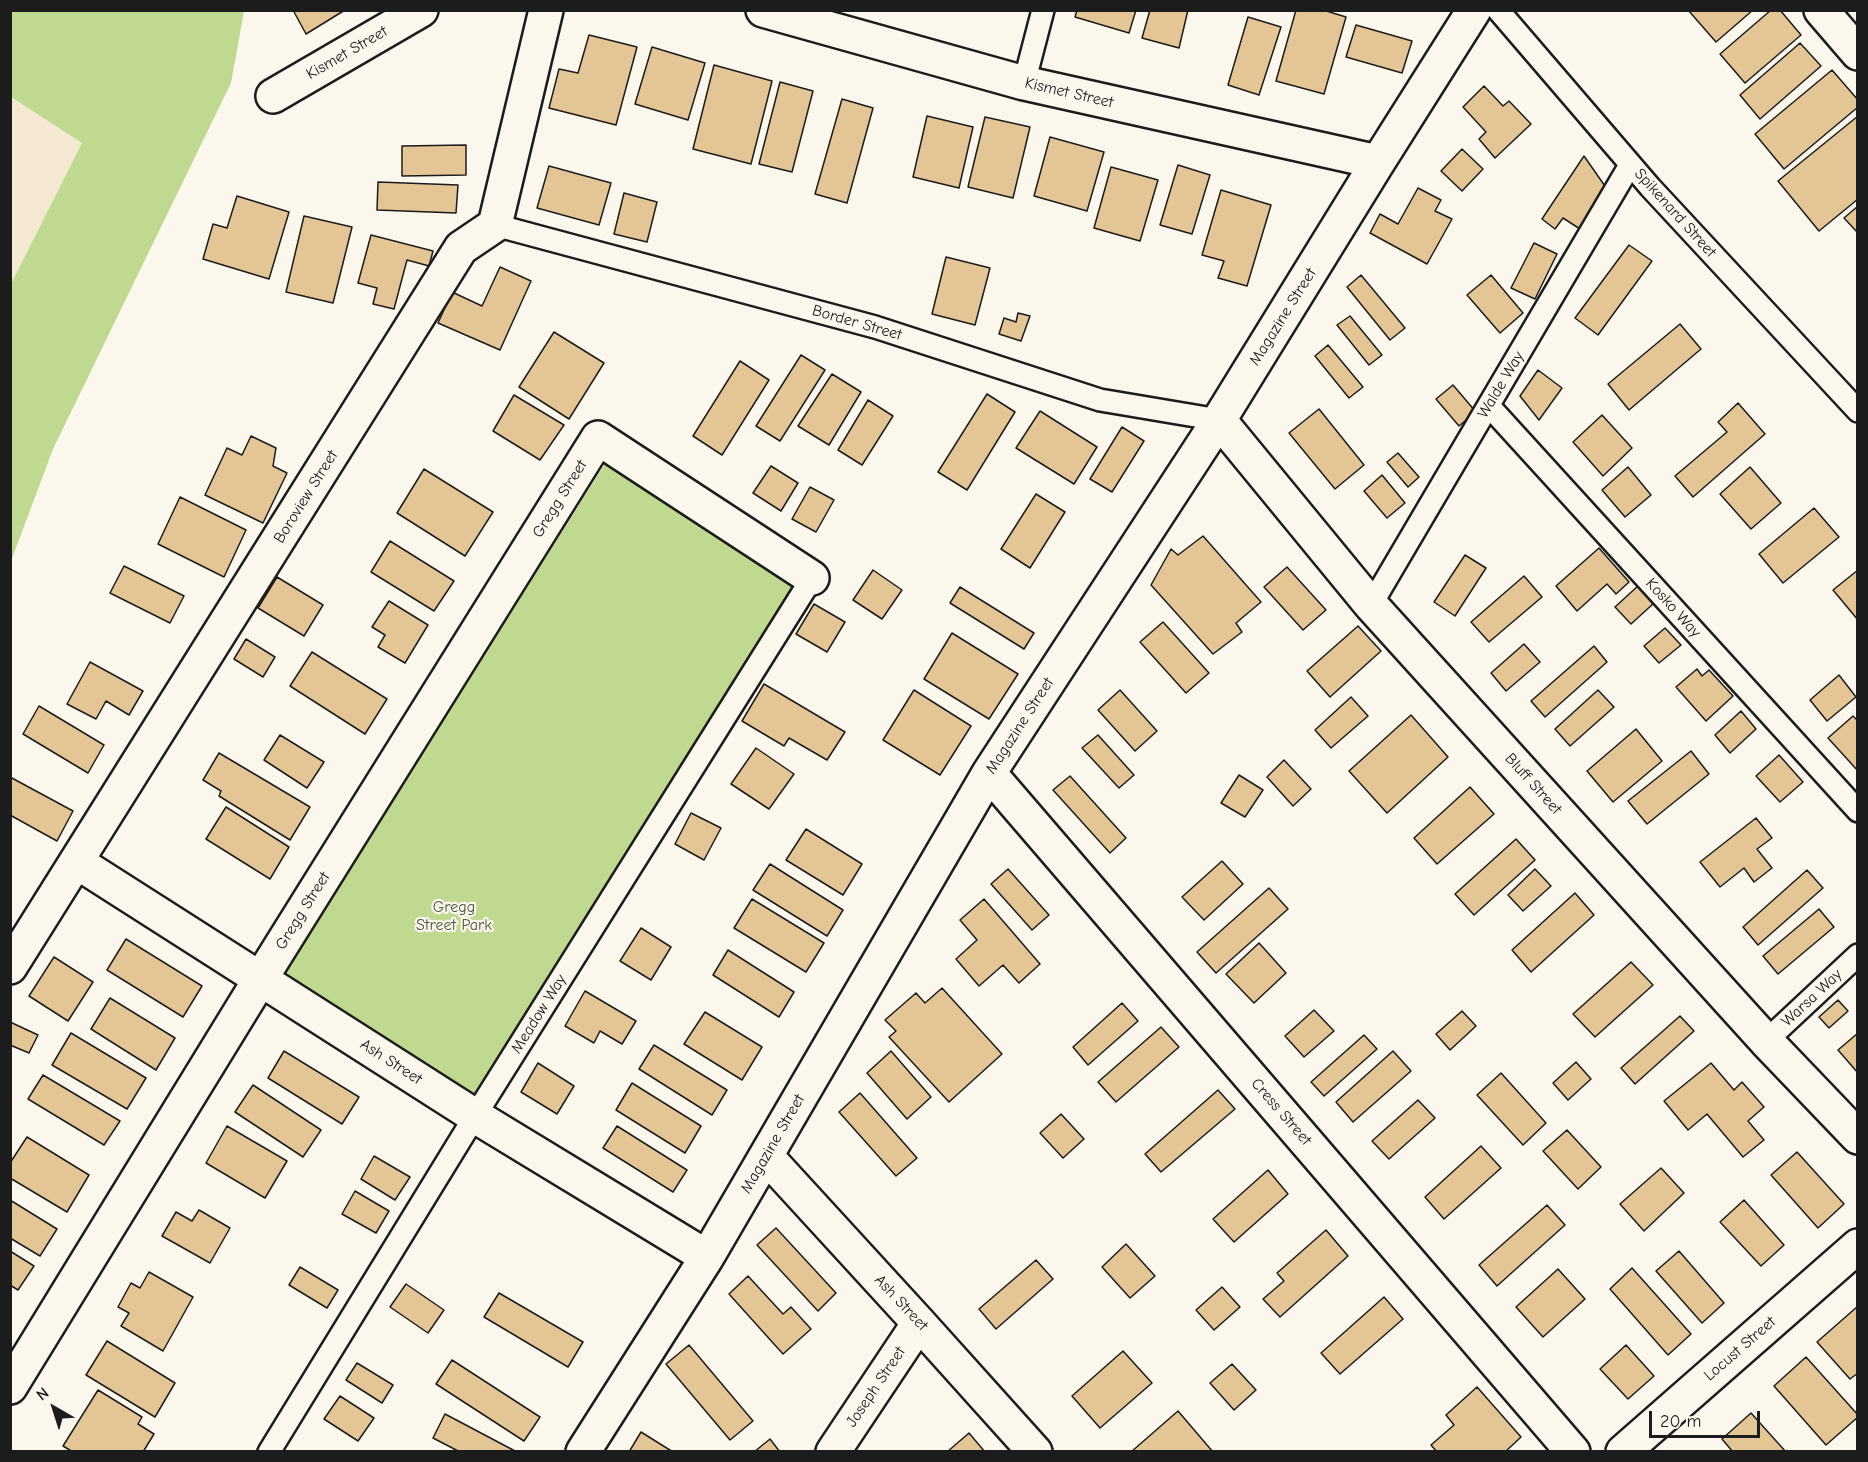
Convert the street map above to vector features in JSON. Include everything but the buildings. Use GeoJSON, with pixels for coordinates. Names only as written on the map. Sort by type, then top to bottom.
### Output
{"type":"FeatureCollection","features":[{"type":"Feature","properties":{"kind":"street","name":"Kismet Street"},"geometry":{"type":"LineString","coordinates":[[273,96],[421,10]]}},
{"type":"Feature","properties":{"kind":"street"},"geometry":{"type":"LineString","coordinates":[[495,225],[546,10]]}},
{"type":"Feature","properties":{"kind":"street","name":"Kismet Street"},"geometry":{"type":"LineString","coordinates":[[763,10],[1024,83],[1378,162]]}},
{"type":"Feature","properties":{"kind":"street","name":"Magazine Street"},"geometry":{"type":"LineString","coordinates":[[583,1452],[707,1257],[989,773],[1219,420],[1474,10]]}},
{"type":"Feature","properties":{"kind":"street"},"geometry":{"type":"LineString","coordinates":[[1821,10],[1857,53]]}},
{"type":"Feature","properties":{"kind":"street","name":"Boroview Street"},"geometry":{"type":"LineString","coordinates":[[10,967],[461,248],[495,225]]}},
{"type":"Feature","properties":{"kind":"street","name":"Bluff Street"},"geometry":{"type":"LineString","coordinates":[[1219,420],[1371,605],[1766,1041],[1857,1137]]}},
{"type":"Feature","properties":{"kind":"street","name":"Gregg Street"},"geometry":{"type":"LineString","coordinates":[[10,1387],[261,978],[598,438],[812,578]]}},
{"type":"Feature","properties":{"kind":"street","name":"Cress Street"},"geometry":{"type":"LineString","coordinates":[[989,773],[1572,1452]]}},
{"type":"Feature","properties":{"kind":"street","name":"Ash Street"},"geometry":{"type":"LineString","coordinates":[[77,862],[475,1116],[707,1257]]}},
{"type":"Feature","properties":{"kind":"street","name":"Ash Street"},"geometry":{"type":"LineString","coordinates":[[766,1156],[1035,1452]]}},
{"type":"Feature","properties":{"kind":"street","name":"Locust Street"},"geometry":{"type":"LineString","coordinates":[[1623,1452],[1857,1246]]}},
{"type":"Feature","properties":{"kind":"street","name":"Joseph Street"},"geometry":{"type":"LineString","coordinates":[[833,1452],[920,1323]]}},
{"type":"Feature","properties":{"kind":"lane"},"geometry":{"type":"LineString","coordinates":[[1024,83],[1042,10]]}},
{"type":"Feature","properties":{"kind":"lane","name":"Spikenard Street"},"geometry":{"type":"LineString","coordinates":[[1498,10],[1630,165],[1857,411]]}},
{"type":"Feature","properties":{"kind":"lane","name":"Walde Way"},"geometry":{"type":"LineString","coordinates":[[1371,605],[1630,165]]}},
{"type":"Feature","properties":{"kind":"lane","name":"Border Street"},"geometry":{"type":"LineString","coordinates":[[495,225],[875,327],[1100,400],[1219,420]]}},
{"type":"Feature","properties":{"kind":"lane","name":"Kosko Way"},"geometry":{"type":"LineString","coordinates":[[1489,406],[1857,811]]}},
{"type":"Feature","properties":{"kind":"lane","name":"Meadow Way"},"geometry":{"type":"LineString","coordinates":[[269,1452],[475,1116],[812,578]]}},
{"type":"Feature","properties":{"kind":"lane","name":"Warsa Way"},"geometry":{"type":"LineString","coordinates":[[1766,1041],[1857,955]]}},
{"type":"Feature","properties":{"kind":"shaded area"},"geometry":{"type":"Polygon","coordinates":[[[11,97],[82,143],[11,284],[11,97]]]}},
{"type":"Feature","properties":{"kind":"green space"},"geometry":{"type":"Polygon","coordinates":[[[11,10],[244,11],[231,83],[53,449],[11,561],[11,284],[82,143],[11,97],[11,10]]]}},
{"type":"Feature","properties":{"kind":"green space","name":"Gregg Street Park"},"geometry":{"type":"Polygon","coordinates":[[[608,459],[797,583],[476,1097],[282,975],[608,459]]]}}]}
